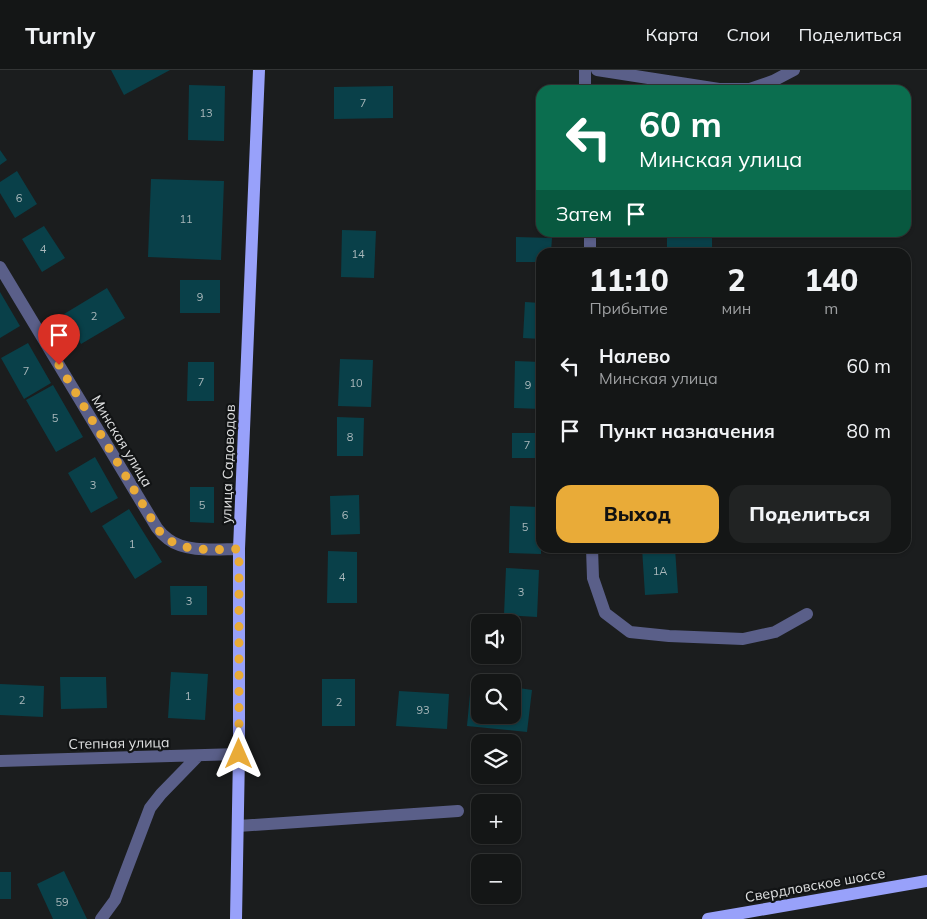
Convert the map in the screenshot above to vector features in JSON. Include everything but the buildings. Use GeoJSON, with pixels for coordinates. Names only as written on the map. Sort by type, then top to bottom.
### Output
{"type":"FeatureCollection","features":[{"type":"Feature","properties":{"kind":"main road","name":"улица Садоводов"},"geometry":{"type":"LineString","coordinates":[[236,919],[239,754],[239,549],[259,70]]}},
{"type":"Feature","properties":{"kind":"main road","name":"Свердловское шоссе"},"geometry":{"type":"LineString","coordinates":[[708,919],[927,881]]}},
{"type":"Feature","properties":{"kind":"street"},"geometry":{"type":"LineString","coordinates":[[585,70],[586,85]]}},
{"type":"Feature","properties":{"kind":"street"},"geometry":{"type":"LineString","coordinates":[[597,70],[693,85]]}},
{"type":"Feature","properties":{"kind":"street"},"geometry":{"type":"LineString","coordinates":[[761,85],[794,70]]}},
{"type":"Feature","properties":{"kind":"street","name":"Минская улица"},"geometry":{"type":"LineString","coordinates":[[0,267],[157,528],[169,540],[183,547],[239,549]]}},
{"type":"Feature","properties":{"kind":"street"},"geometry":{"type":"LineString","coordinates":[[592,553],[593,578],[605,613],[630,632],[669,636],[743,638],[775,632],[808,614]]}},
{"type":"Feature","properties":{"kind":"street","name":"Степная улица"},"geometry":{"type":"LineString","coordinates":[[0,761],[239,754]]}},
{"type":"Feature","properties":{"kind":"street"},"geometry":{"type":"LineString","coordinates":[[101,919],[115,900],[150,808],[198,756]]}},
{"type":"Feature","properties":{"kind":"street"},"geometry":{"type":"LineString","coordinates":[[238,826],[458,811]]}},
{"type":"Feature","properties":{"kind":"route"},"geometry":{"type":"LineString","coordinates":[[59,365],[157,528],[169,540],[183,547],[239,549],[239,754]]}}]}
